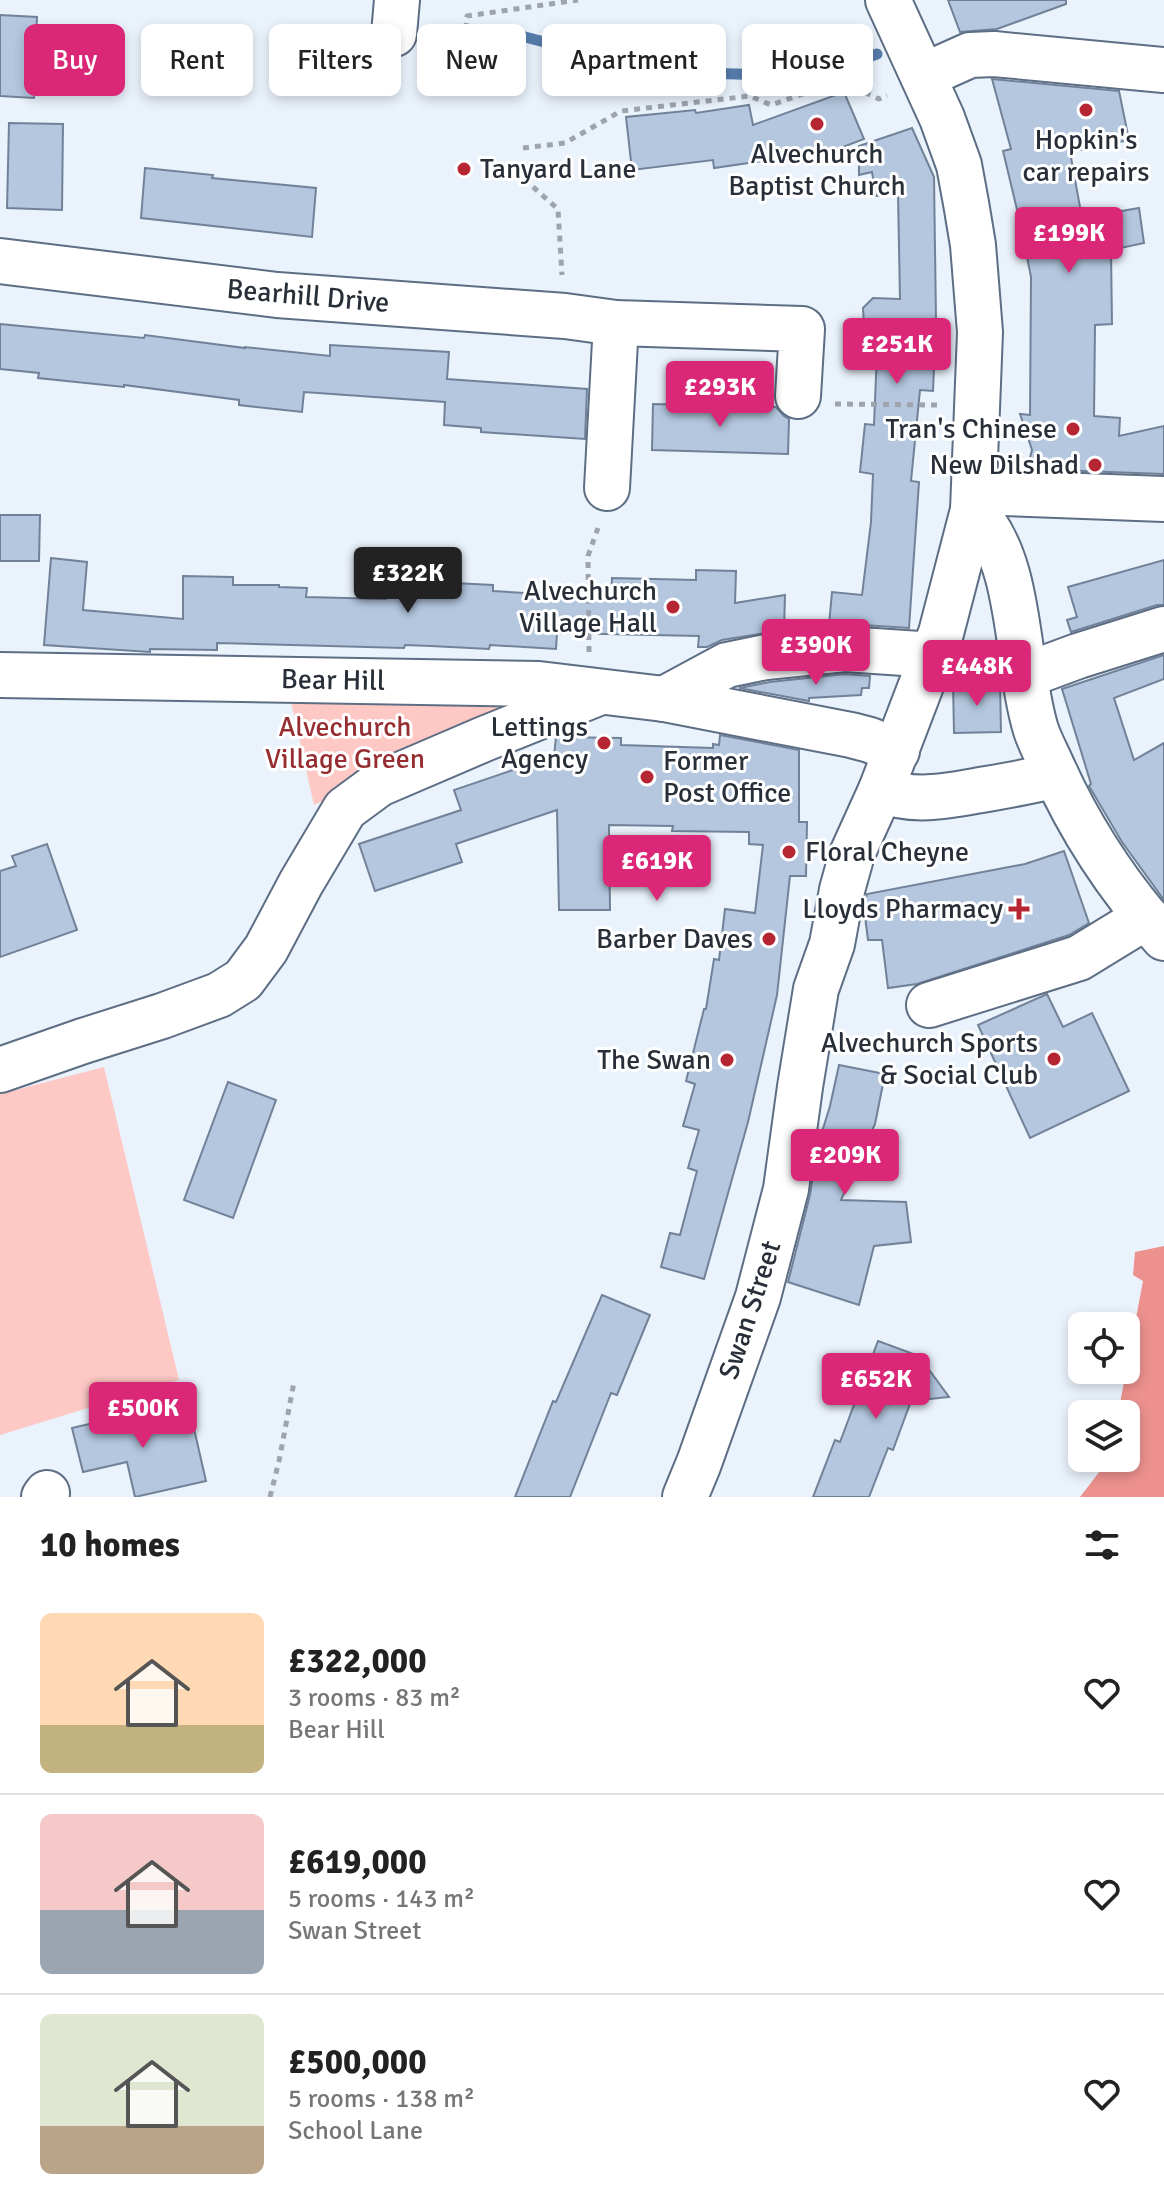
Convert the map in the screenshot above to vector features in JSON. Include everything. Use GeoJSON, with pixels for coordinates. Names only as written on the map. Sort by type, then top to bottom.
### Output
{"type":"FeatureCollection","features":[{"type":"Feature","properties":{"kind":"street","name":"Swan Street"},"geometry":{"type":"LineString","coordinates":[[685,1497],[758,1297],[786,1189],[816,989],[832,944],[852,854],[934,655],[958,574],[974,501],[979,317],[966,203],[959,165],[947,130],[888,0]]}},
{"type":"Feature","properties":{"kind":"street"},"geometry":{"type":"LineString","coordinates":[[923,76],[970,55],[994,54],[1164,70]]}},
{"type":"Feature","properties":{"kind":"street","name":"Bearhill Drive"},"geometry":{"type":"LineString","coordinates":[[0,261],[277,295],[671,327],[802,329],[798,396]]}},
{"type":"Feature","properties":{"kind":"street"},"geometry":{"type":"LineString","coordinates":[[607,488],[616,323]]}},
{"type":"Feature","properties":{"kind":"street"},"geometry":{"type":"LineString","coordinates":[[929,1005],[1079,958],[1155,928],[1087,833],[1037,732],[1024,676],[1010,584],[1001,557],[974,501],[1164,499]]}},
{"type":"Feature","properties":{"kind":"street"},"geometry":{"type":"LineString","coordinates":[[1024,676],[1164,629]]}},
{"type":"Feature","properties":{"kind":"street"},"geometry":{"type":"LineString","coordinates":[[664,699],[727,665],[766,657],[845,649],[934,655]]}},
{"type":"Feature","properties":{"kind":"street","name":"Bear Hill"},"geometry":{"type":"LineString","coordinates":[[0,675],[539,684],[664,699],[870,740],[889,770],[896,796],[921,798],[1056,775]]}},
{"type":"Feature","properties":{"kind":"street"},"geometry":{"type":"LineString","coordinates":[[0,1070],[219,995],[243,980],[266,949],[345,809],[379,784],[596,690]]}},
{"type":"Feature","properties":{"kind":"path"},"geometry":{"type":"LineString","coordinates":[[466,24],[467,16],[578,0]]}},
{"type":"Feature","properties":{"kind":"path"},"geometry":{"type":"LineString","coordinates":[[523,148],[565,143],[621,111],[750,96],[771,105],[840,81],[879,99],[923,76]]}},
{"type":"Feature","properties":{"kind":"path"},"geometry":{"type":"LineString","coordinates":[[524,179],[558,209],[565,316]]}},
{"type":"Feature","properties":{"kind":"path"},"geometry":{"type":"LineString","coordinates":[[798,396],[798,404],[933,405],[978,399]]}},
{"type":"Feature","properties":{"kind":"path"},"geometry":{"type":"LineString","coordinates":[[596,690],[588,556],[603,515],[607,488]]}},
{"type":"Feature","properties":{"kind":"path"},"geometry":{"type":"LineString","coordinates":[[270,1497],[294,1382]]}},
{"type":"Feature","properties":{"kind":"green space","name":"Alvechurch Village Green"},"geometry":{"type":"Polygon","coordinates":[[[290,697],[512,707],[508,717],[314,805],[290,697]]]}},
{"type":"Feature","properties":{"kind":"green space"},"geometry":{"type":"Polygon","coordinates":[[[104,1067],[179,1380],[0,1435],[0,1094],[104,1067]]]}},
{"type":"Feature","properties":{"kind":"shaded area"},"geometry":{"type":"Polygon","coordinates":[[[1164,1246],[1164,1497],[1080,1497],[1099,1472],[1140,1472],[1140,1400],[1121,1400],[1124,1384],[1140,1384],[1140,1312],[1137,1312],[1143,1281],[1133,1275],[1135,1252],[1164,1246]]]}},
{"type":"Feature","properties":{"kind":"building"},"geometry":{"type":"Polygon","coordinates":[[[948,0],[1066,0],[1066,4],[997,29],[960,32],[948,0]]]}},
{"type":"Feature","properties":{"kind":"building"},"geometry":{"type":"Polygon","coordinates":[[[0,15],[37,17],[37,24],[24,24],[24,96],[34,98],[0,96],[0,15]]]}},
{"type":"Feature","properties":{"kind":"building"},"geometry":{"type":"Polygon","coordinates":[[[992,79],[1119,91],[1129,140],[1070,152],[1082,218],[1139,208],[1144,243],[1111,250],[1112,324],[1095,325],[1094,416],[1120,418],[1119,436],[1164,426],[1164,474],[1027,469],[1032,450],[1020,414],[1030,415],[1031,277],[1003,151],[1011,149],[992,79]]]}},
{"type":"Feature","properties":{"kind":"building","name":"Alvechurch Baptist Church"},"geometry":{"type":"Polygon","coordinates":[[[833,96],[846,96],[864,139],[801,163],[782,155],[770,160],[714,168],[713,160],[632,170],[626,117],[695,110],[696,113],[749,105],[753,125],[833,96]]]}},
{"type":"Feature","properties":{"kind":"building"},"geometry":{"type":"Polygon","coordinates":[[[9,123],[63,124],[62,210],[7,208],[9,123]]]}},
{"type":"Feature","properties":{"kind":"building"},"geometry":{"type":"Polygon","coordinates":[[[912,128],[934,177],[936,320],[933,391],[920,390],[911,481],[919,482],[909,628],[829,625],[832,592],[862,595],[871,522],[873,474],[860,472],[865,424],[874,425],[877,352],[865,343],[863,308],[873,298],[900,299],[898,193],[876,196],[872,172],[859,175],[859,146],[912,128]]]}},
{"type":"Feature","properties":{"kind":"building"},"geometry":{"type":"Polygon","coordinates":[[[145,168],[316,188],[312,237],[141,218],[145,168]]]}},
{"type":"Feature","properties":{"kind":"building"},"geometry":{"type":"Polygon","coordinates":[[[0,324],[144,338],[145,335],[330,356],[330,345],[449,352],[447,379],[587,389],[585,439],[481,432],[481,428],[444,425],[445,402],[304,392],[302,412],[239,405],[239,400],[124,385],[38,378],[39,373],[0,369],[0,324]]]}},
{"type":"Feature","properties":{"kind":"building"},"geometry":{"type":"Polygon","coordinates":[[[653,404],[776,407],[789,419],[788,454],[652,450],[653,404]]]}},
{"type":"Feature","properties":{"kind":"building"},"geometry":{"type":"Polygon","coordinates":[[[0,515],[40,515],[39,561],[0,561],[0,515]]]}},
{"type":"Feature","properties":{"kind":"building"},"geometry":{"type":"Polygon","coordinates":[[[51,558],[87,562],[83,610],[183,619],[183,576],[233,577],[233,585],[307,588],[306,597],[386,599],[386,585],[413,585],[413,581],[493,585],[493,591],[611,598],[612,578],[696,580],[696,570],[736,571],[735,603],[785,595],[784,630],[722,640],[707,647],[698,647],[699,636],[557,633],[556,649],[490,645],[489,649],[217,643],[217,650],[150,649],[150,652],[44,645],[51,558]]]}},
{"type":"Feature","properties":{"kind":"building"},"geometry":{"type":"Polygon","coordinates":[[[1164,560],[1164,605],[1071,632],[1067,620],[1077,617],[1068,587],[1164,560]]]}},
{"type":"Feature","properties":{"kind":"building"},"geometry":{"type":"Polygon","coordinates":[[[1164,655],[1164,679],[1114,698],[1134,760],[1164,743],[1164,900],[1122,842],[1089,786],[1091,784],[1062,689],[1164,655]]]}},
{"type":"Feature","properties":{"kind":"building"},"geometry":{"type":"Polygon","coordinates":[[[845,674],[870,676],[869,688],[862,688],[861,695],[809,698],[809,701],[739,688],[770,682],[845,674]]]}},
{"type":"Feature","properties":{"kind":"building"},"geometry":{"type":"Polygon","coordinates":[[[953,683],[1000,683],[1001,732],[954,733],[953,683]]]}},
{"type":"Feature","properties":{"kind":"building"},"geometry":{"type":"Polygon","coordinates":[[[720,735],[799,750],[799,822],[807,822],[806,876],[790,876],[777,995],[748,1122],[704,1279],[661,1267],[670,1233],[680,1235],[697,1171],[688,1168],[699,1130],[683,1126],[695,1084],[686,1081],[706,1009],[714,959],[719,960],[725,909],[755,913],[763,845],[749,844],[749,832],[672,831],[673,826],[609,825],[610,910],[559,910],[557,810],[456,844],[462,862],[375,891],[359,844],[461,810],[454,790],[554,756],[556,737],[621,738],[621,745],[713,748],[713,744],[719,745],[720,735]]]}},
{"type":"Feature","properties":{"kind":"building"},"geometry":{"type":"Polygon","coordinates":[[[47,844],[77,930],[0,957],[0,871],[16,866],[12,856],[47,844]]]}},
{"type":"Feature","properties":{"kind":"building"},"geometry":{"type":"Polygon","coordinates":[[[1064,851],[1089,923],[1069,935],[917,984],[888,988],[882,940],[868,940],[864,909],[867,894],[1025,864],[1064,851]]]}},
{"type":"Feature","properties":{"kind":"building","name":"Alvechurch Sports & Social Club"},"geometry":{"type":"Polygon","coordinates":[[[1047,994],[1063,1027],[1092,1013],[1129,1091],[1030,1138],[978,1025],[1047,994]]]}},
{"type":"Feature","properties":{"kind":"building"},"geometry":{"type":"Polygon","coordinates":[[[839,1065],[885,1074],[875,1124],[841,1200],[906,1202],[911,1242],[874,1246],[859,1305],[788,1282],[810,1195],[817,1148],[839,1065]]]}},
{"type":"Feature","properties":{"kind":"building"},"geometry":{"type":"Polygon","coordinates":[[[228,1082],[276,1100],[233,1218],[184,1200],[228,1082]]]}},
{"type":"Feature","properties":{"kind":"building"},"geometry":{"type":"Polygon","coordinates":[[[602,1295],[650,1315],[617,1395],[611,1393],[570,1497],[515,1497],[553,1401],[556,1402],[602,1295]]]}},
{"type":"Feature","properties":{"kind":"building"},"geometry":{"type":"Polygon","coordinates":[[[878,1341],[919,1356],[949,1397],[911,1401],[893,1450],[888,1448],[869,1497],[813,1497],[835,1440],[840,1442],[878,1341]]]}},
{"type":"Feature","properties":{"kind":"building"},"geometry":{"type":"Polygon","coordinates":[[[162,1407],[167,1426],[192,1420],[206,1481],[135,1497],[127,1462],[83,1472],[72,1428],[162,1407]]]}},
{"type":"Feature","properties":{"kind":"waterway"},"geometry":{"type":"LineString","coordinates":[[526,37],[661,72],[814,76],[877,54]]}},
{"type":"Feature","properties":{"kind":"place","name":"Hopkin's car repairs"},"geometry":{"type":"Point","coordinates":[1086,110]}},
{"type":"Feature","properties":{"kind":"place","name":"Alvechurch Baptist Church"},"geometry":{"type":"Point","coordinates":[817,124]}},
{"type":"Feature","properties":{"kind":"place","name":"Tanyard Lane"},"geometry":{"type":"Point","coordinates":[464,169]}},
{"type":"Feature","properties":{"kind":"place","name":"Tran's Chinese"},"geometry":{"type":"Point","coordinates":[1073,429]}},
{"type":"Feature","properties":{"kind":"place","name":"New Dilshad"},"geometry":{"type":"Point","coordinates":[1095,465]}},
{"type":"Feature","properties":{"kind":"place","name":"Alvechurch Village Hall"},"geometry":{"type":"Point","coordinates":[673,607]}},
{"type":"Feature","properties":{"kind":"place","name":"Lettings Agency"},"geometry":{"type":"Point","coordinates":[604,743]}},
{"type":"Feature","properties":{"kind":"place","name":"Former Post Office"},"geometry":{"type":"Point","coordinates":[647,777]}},
{"type":"Feature","properties":{"kind":"place","name":"Floral Cheyne"},"geometry":{"type":"Point","coordinates":[789,852]}},
{"type":"Feature","properties":{"kind":"place","name":"Lloyds Pharmacy"},"geometry":{"type":"Point","coordinates":[1019,909]}},
{"type":"Feature","properties":{"kind":"place","name":"Barber Daves"},"geometry":{"type":"Point","coordinates":[769,939]}},
{"type":"Feature","properties":{"kind":"place","name":"Alvechurch Sports & Social Club"},"geometry":{"type":"Point","coordinates":[1054,1059]}},
{"type":"Feature","properties":{"kind":"place","name":"The Swan"},"geometry":{"type":"Point","coordinates":[727,1060]}}]}
